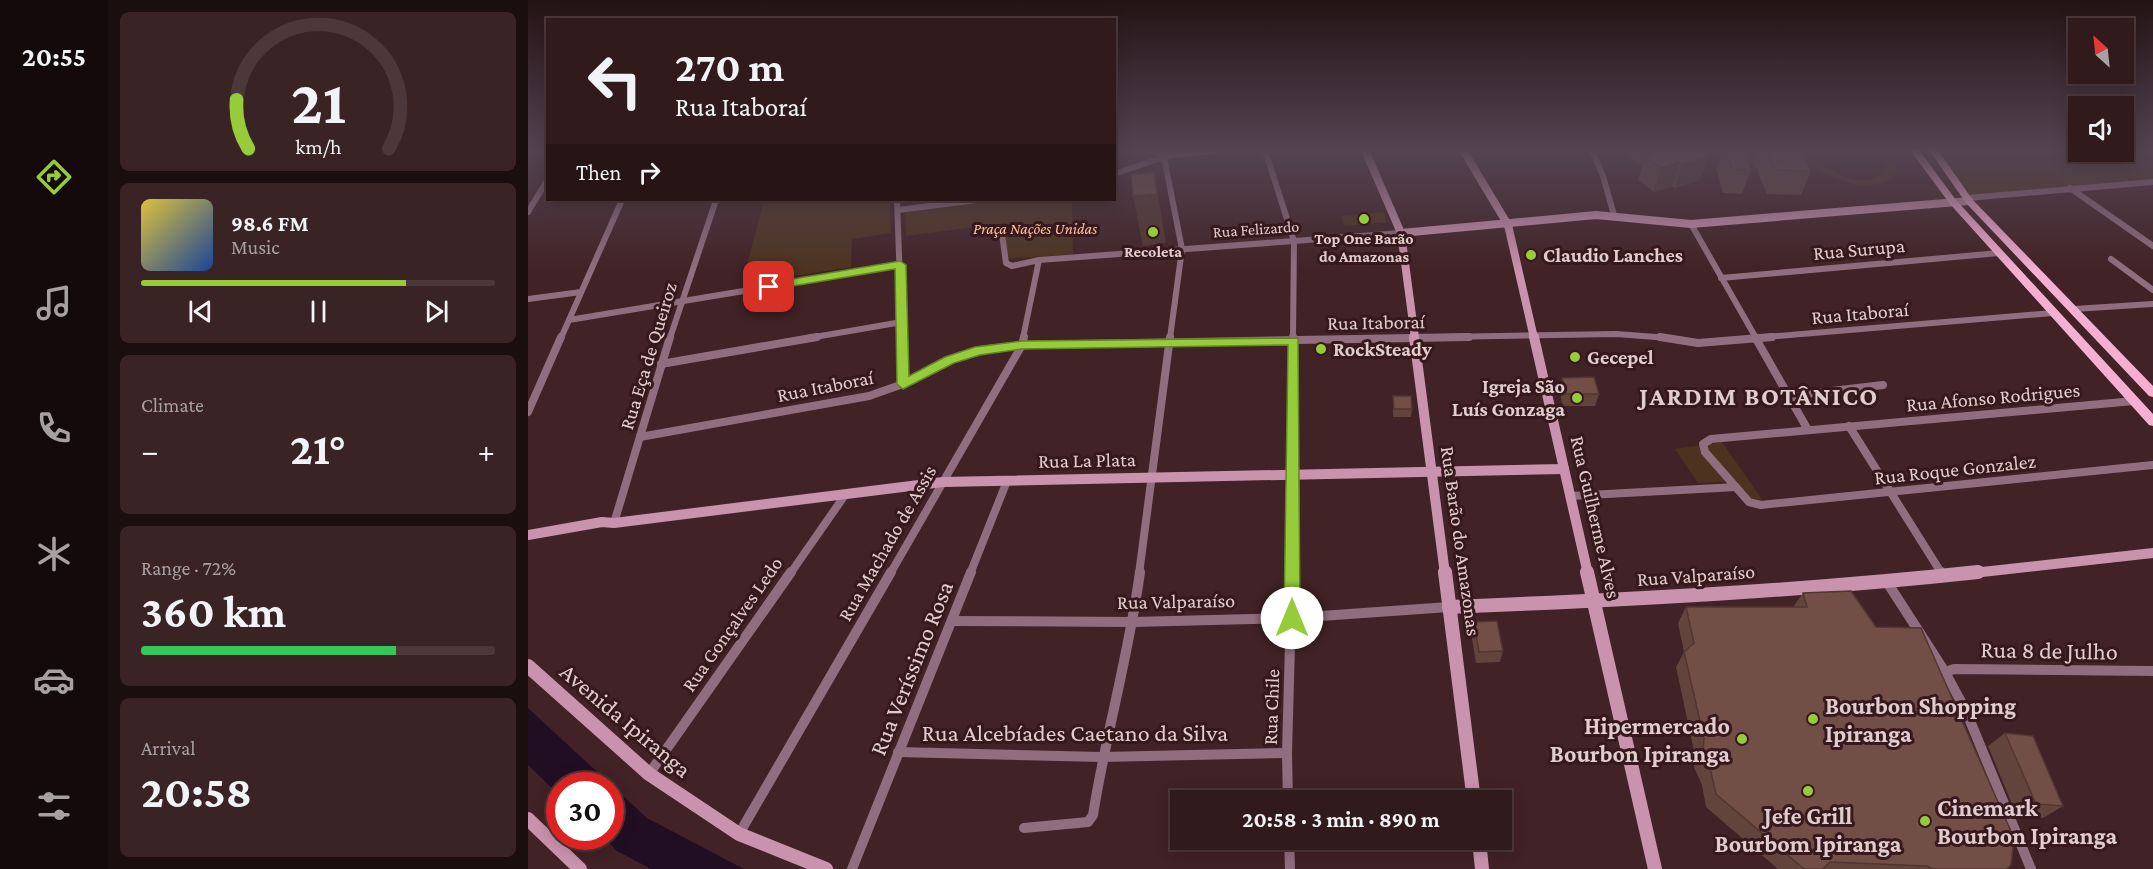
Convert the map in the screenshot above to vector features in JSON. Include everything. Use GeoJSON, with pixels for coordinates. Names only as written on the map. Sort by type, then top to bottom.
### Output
{"type":"FeatureCollection","features":[{"type":"Feature","properties":{"kind":"main road","name":"Rua Barão do Amazonas"},"geometry":{"type":"LineString","coordinates":[[1383,191],[1401,233],[1473,790]]}},
{"type":"Feature","properties":{"kind":"main road","name":"Rua Guilherme Alves"},"geometry":{"type":"LineString","coordinates":[[1487,191],[1508,225],[1655,869]]}},
{"type":"Feature","properties":{"kind":"main road"},"geometry":{"type":"LineString","coordinates":[[1944,191],[2153,422]]}},
{"type":"Feature","properties":{"kind":"main road"},"geometry":{"type":"LineString","coordinates":[[1961,191],[2153,393]]}},
{"type":"Feature","properties":{"kind":"main road","name":"Rua Felizardo"},"geometry":{"type":"LineString","coordinates":[[1401,233],[1614,215],[1691,224],[1968,200]]}},
{"type":"Feature","properties":{"kind":"main road","name":"Rua La Plata"},"geometry":{"type":"LineString","coordinates":[[528,535],[602,522],[614,523],[943,482],[1564,469]]}},
{"type":"Feature","properties":{"kind":"main road","name":"Rua La Plata"},"geometry":{"type":"LineString","coordinates":[[528,543],[597,530],[614,523]]}},
{"type":"Feature","properties":{"kind":"main road","name":"Rua Valparaíso"},"geometry":{"type":"LineString","coordinates":[[1449,607],[1594,601],[1887,582],[2153,553]]}},
{"type":"Feature","properties":{"kind":"main road","name":"Avenida Ipiranga"},"geometry":{"type":"LineString","coordinates":[[528,666],[649,774],[739,834],[826,869]]}},
{"type":"Feature","properties":{"kind":"main road"},"geometry":{"type":"LineString","coordinates":[[528,819],[580,869]]}},
{"type":"Feature","properties":{"kind":"main road"},"geometry":{"type":"LineString","coordinates":[[1480,850],[1482,869]]}},
{"type":"Feature","properties":{"kind":"street"},"geometry":{"type":"LineString","coordinates":[[528,212],[541,191]]}},
{"type":"Feature","properties":{"kind":"street"},"geometry":{"type":"LineString","coordinates":[[1024,828],[1092,820],[1102,757],[1133,622],[1182,249],[1171,191]]}},
{"type":"Feature","properties":{"kind":"street","name":"Rua Chile"},"geometry":{"type":"LineString","coordinates":[[1278,191],[1294,241],[1294,475],[1288,790]]}},
{"type":"Feature","properties":{"kind":"street"},"geometry":{"type":"LineString","coordinates":[[1607,191],[1614,215]]}},
{"type":"Feature","properties":{"kind":"street","name":"Rua Felizardo"},"geometry":{"type":"LineString","coordinates":[[1968,200],[2048,191]]}},
{"type":"Feature","properties":{"kind":"street"},"geometry":{"type":"LineString","coordinates":[[2074,191],[2153,246]]}},
{"type":"Feature","properties":{"kind":"street"},"geometry":{"type":"LineString","coordinates":[[528,412],[622,201]]}},
{"type":"Feature","properties":{"kind":"street","name":"Rua Eça de Queiroz"},"geometry":{"type":"LineString","coordinates":[[614,523],[661,364],[716,201]]}},
{"type":"Feature","properties":{"kind":"street"},"geometry":{"type":"LineString","coordinates":[[897,201],[903,384]]}},
{"type":"Feature","properties":{"kind":"street"},"geometry":{"type":"LineString","coordinates":[[898,210],[969,201]]}},
{"type":"Feature","properties":{"kind":"street"},"geometry":{"type":"LineString","coordinates":[[1691,224],[1808,430]]}},
{"type":"Feature","properties":{"kind":"street","name":"Rua Felizardo"},"geometry":{"type":"LineString","coordinates":[[1002,234],[1008,265],[1039,260],[1401,233]]}},
{"type":"Feature","properties":{"kind":"street","name":"Rua Surupa"},"geometry":{"type":"LineString","coordinates":[[1722,278],[1999,253]]}},
{"type":"Feature","properties":{"kind":"street"},"geometry":{"type":"LineString","coordinates":[[2111,259],[2153,290]]}},
{"type":"Feature","properties":{"kind":"street","name":"Rua Machado de Assis"},"geometry":{"type":"LineString","coordinates":[[739,834],[1022,345],[1039,260]]}},
{"type":"Feature","properties":{"kind":"street"},"geometry":{"type":"LineString","coordinates":[[569,320],[900,265]]}},
{"type":"Feature","properties":{"kind":"street"},"geometry":{"type":"LineString","coordinates":[[528,299],[581,292]]}},
{"type":"Feature","properties":{"kind":"street"},"geometry":{"type":"LineString","coordinates":[[2074,309],[2153,304]]}},
{"type":"Feature","properties":{"kind":"street","name":"Rua Itaboraí"},"geometry":{"type":"LineString","coordinates":[[640,437],[869,396],[903,384],[950,360],[979,350],[1022,345],[1650,335],[1698,343],[2053,313]]}},
{"type":"Feature","properties":{"kind":"street"},"geometry":{"type":"LineString","coordinates":[[661,364],[902,322]]}},
{"type":"Feature","properties":{"kind":"street"},"geometry":{"type":"LineString","coordinates":[[1789,396],[1883,385]]}},
{"type":"Feature","properties":{"kind":"street","name":"Rua Afonso Rodrigues"},"geometry":{"type":"LineString","coordinates":[[1736,487],[1705,452],[1703,444],[1711,439],[2134,401]]}},
{"type":"Feature","properties":{"kind":"street"},"geometry":{"type":"LineString","coordinates":[[1849,426],[1943,575]]}},
{"type":"Feature","properties":{"kind":"street","name":"Rua Roque Gonzalez"},"geometry":{"type":"LineString","coordinates":[[1736,487],[1749,502],[1761,505],[2153,465]]}},
{"type":"Feature","properties":{"kind":"street","name":"Rua Veríssimo Rosa"},"geometry":{"type":"LineString","coordinates":[[852,869],[1007,481]]}},
{"type":"Feature","properties":{"kind":"street"},"geometry":{"type":"LineString","coordinates":[[1570,496],[1736,487]]}},
{"type":"Feature","properties":{"kind":"street","name":"Rua Gonçalves Ledo"},"geometry":{"type":"LineString","coordinates":[[649,774],[845,495]]}},
{"type":"Feature","properties":{"kind":"street"},"geometry":{"type":"LineString","coordinates":[[1887,582],[1945,672],[1965,711],[2031,869]]}},
{"type":"Feature","properties":{"kind":"street","name":"Rua Valparaíso"},"geometry":{"type":"LineString","coordinates":[[952,621],[1133,622],[1292,618],[1449,607]]}},
{"type":"Feature","properties":{"kind":"street","name":"Rua 8 de Julho"},"geometry":{"type":"LineString","coordinates":[[1945,672],[1954,669],[2153,671]]}},
{"type":"Feature","properties":{"kind":"street","name":"Rua Alcebíades Caetano da Silva"},"geometry":{"type":"LineString","coordinates":[[898,752],[1102,757],[1287,753]]}},
{"type":"Feature","properties":{"kind":"street"},"geometry":{"type":"LineString","coordinates":[[1289,850],[1290,869]]}},
{"type":"Feature","properties":{"kind":"green space"},"geometry":{"type":"Polygon","coordinates":[[[1966,191],[2020,191],[1969,195],[1966,191]]]}},
{"type":"Feature","properties":{"kind":"green space"},"geometry":{"type":"Polygon","coordinates":[[[788,201],[890,201],[891,233],[852,239],[851,267],[742,284],[763,204],[788,201]]]}},
{"type":"Feature","properties":{"kind":"green space","name":"Praça Nações Unidas"},"geometry":{"type":"Polygon","coordinates":[[[988,201],[1072,201],[1073,254],[1006,259],[1006,223],[906,236],[905,211],[988,201]]]}},
{"type":"Feature","properties":{"kind":"green space","name":"Top One Barão do Amazonas"},"geometry":{"type":"Polygon","coordinates":[[[1384,212],[1387,222],[1344,226],[1341,216],[1384,212]]]}},
{"type":"Feature","properties":{"kind":"green space"},"geometry":{"type":"Polygon","coordinates":[[[1722,442],[1763,501],[1749,497],[1737,481],[1698,483],[1675,449],[1722,442]]]}},
{"type":"Feature","properties":{"kind":"shaded area"},"geometry":{"type":"Polygon","coordinates":[[[528,708],[597,772],[546,772],[546,782],[528,765],[528,708]]]}},
{"type":"Feature","properties":{"kind":"shaded area"},"geometry":{"type":"Polygon","coordinates":[[[624,797],[647,818],[744,869],[651,869],[617,851],[624,850],[624,797]]]}},
{"type":"Feature","properties":{"kind":"building"},"geometry":{"type":"Polygon","coordinates":[[[1132,191],[1157,191],[1157,194],[1133,196],[1132,191]]]}},
{"type":"Feature","properties":{"kind":"building"},"geometry":{"type":"Polygon","coordinates":[[[1594,377],[1599,394],[1566,394],[1562,378],[1594,377]]]}},
{"type":"Feature","properties":{"kind":"building"},"geometry":{"type":"Polygon","coordinates":[[[1393,396],[1411,396],[1412,409],[1394,409],[1393,396]]]}},
{"type":"Feature","properties":{"kind":"building","name":"Bourbon Shopping Ipiranga"},"geometry":{"type":"Polygon","coordinates":[[[1851,591],[1876,627],[1921,628],[2014,838],[2011,865],[2007,869],[1932,869],[1927,866],[1830,862],[1823,869],[1804,869],[1716,794],[1711,772],[1703,754],[1704,738],[1684,652],[1694,643],[1686,607],[1807,607],[1803,593],[1851,591]]]}},
{"type":"Feature","properties":{"kind":"building"},"geometry":{"type":"Polygon","coordinates":[[[1497,621],[1503,651],[1479,652],[1474,622],[1497,621]]]}},
{"type":"Feature","properties":{"kind":"building"},"geometry":{"type":"Polygon","coordinates":[[[2005,733],[2033,736],[2063,806],[2036,804],[2005,733]]]}},
{"type":"Feature","properties":{"kind":"place","name":"Top One Barão do Amazonas"},"geometry":{"type":"Point","coordinates":[1364,219]}},
{"type":"Feature","properties":{"kind":"place","name":"Recoleta"},"geometry":{"type":"Point","coordinates":[1153,232]}},
{"type":"Feature","properties":{"kind":"place","name":"Claudio Lanches"},"geometry":{"type":"Point","coordinates":[1531,255]}},
{"type":"Feature","properties":{"kind":"place","name":"RockSteady"},"geometry":{"type":"Point","coordinates":[1321,349]}},
{"type":"Feature","properties":{"kind":"place","name":"Gecepel"},"geometry":{"type":"Point","coordinates":[1575,357]}},
{"type":"Feature","properties":{"kind":"place","name":"Igreja São Luís Gonzaga"},"geometry":{"type":"Point","coordinates":[1577,398]}},
{"type":"Feature","properties":{"kind":"place","name":"Bourbon Shopping Ipiranga"},"geometry":{"type":"Point","coordinates":[1813,719]}},
{"type":"Feature","properties":{"kind":"place","name":"Hipermercado Bourbon Ipiranga"},"geometry":{"type":"Point","coordinates":[1742,739]}},
{"type":"Feature","properties":{"kind":"place","name":"Jefe Grill Bourbom Ipiranga"},"geometry":{"type":"Point","coordinates":[1808,791]}},
{"type":"Feature","properties":{"kind":"place","name":"Cinemark Bourbon Ipiranga"},"geometry":{"type":"Point","coordinates":[1925,821]}},
{"type":"Feature","properties":{"kind":"district","name":"JARDIM BOTÂNICO"},"geometry":{"type":"Point","coordinates":[1759,396]}},
{"type":"Feature","properties":{"kind":"route"},"geometry":{"type":"LineString","coordinates":[[769,287],[900,265],[903,384],[950,360],[979,350],[1022,345],[1294,341],[1292,618]]}}]}
